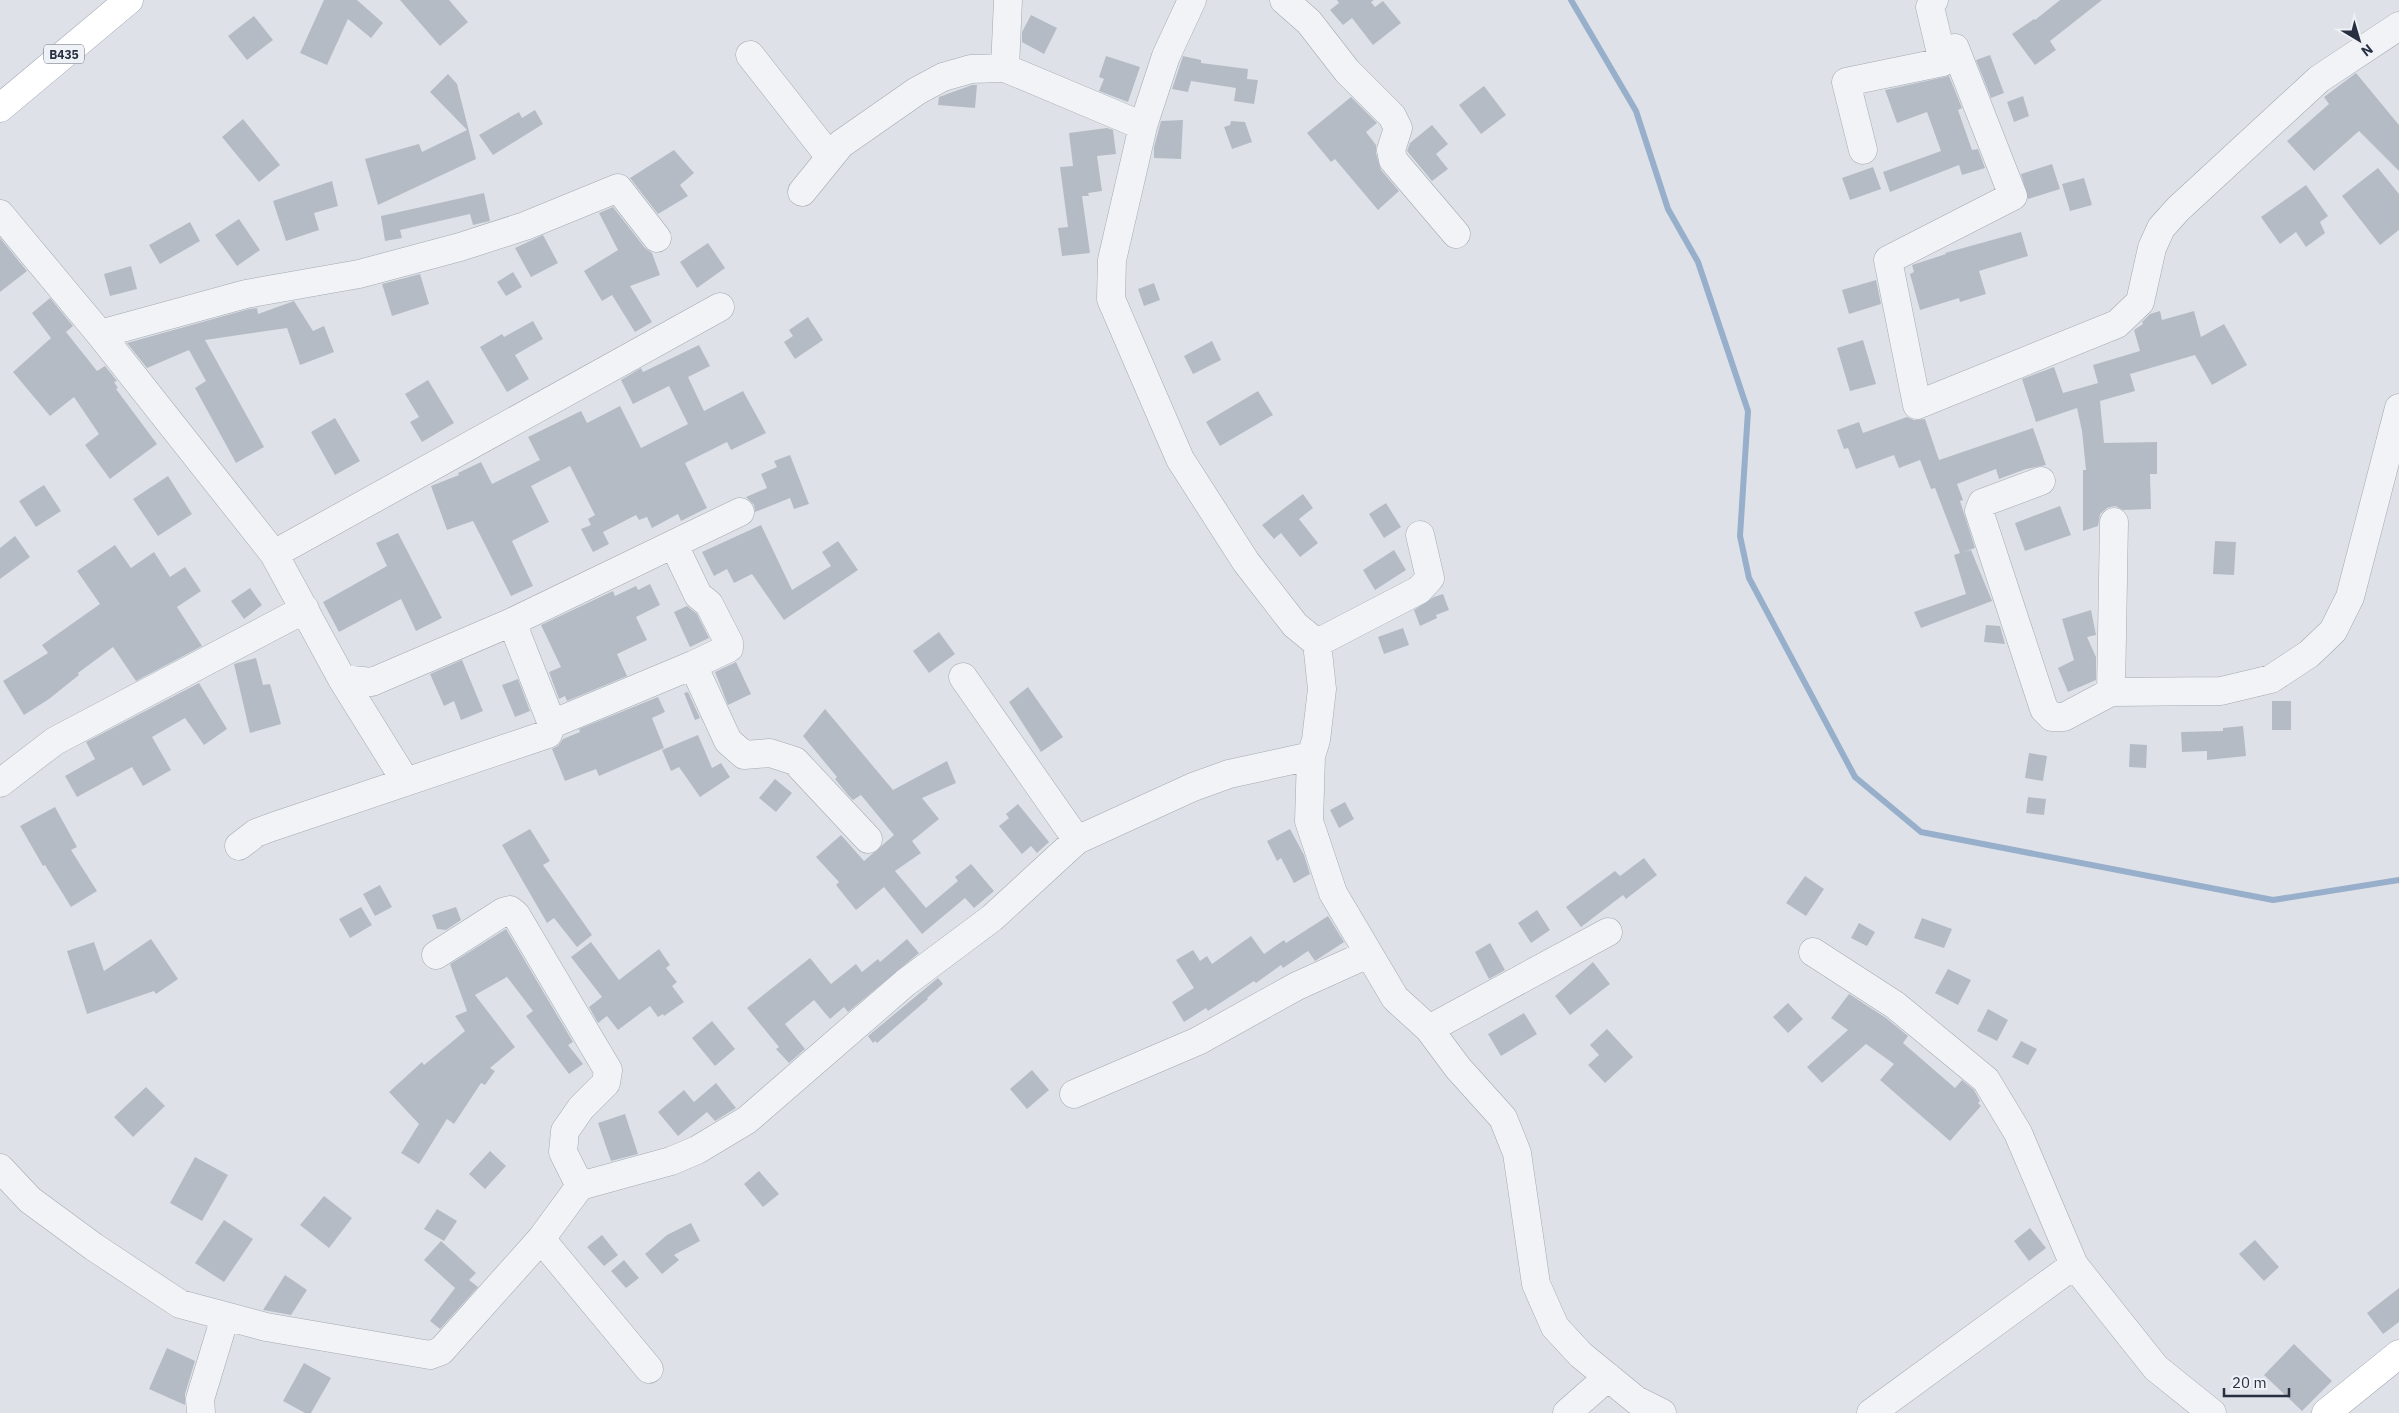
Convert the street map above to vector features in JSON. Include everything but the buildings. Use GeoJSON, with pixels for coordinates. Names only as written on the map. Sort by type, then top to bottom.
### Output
{"type":"FeatureCollection","features":[{"type":"Feature","properties":{"kind":"main road","name":"B435"},"geometry":{"type":"LineString","coordinates":[[0,108],[129,0]]}},
{"type":"Feature","properties":{"kind":"main road"},"geometry":{"type":"LineString","coordinates":[[2326,1413],[2399,1354]]}},
{"type":"Feature","properties":{"kind":"street"},"geometry":{"type":"LineString","coordinates":[[1005,68],[1008,0]]}},
{"type":"Feature","properties":{"kind":"street"},"geometry":{"type":"LineString","coordinates":[[1192,0],[1166,56],[1143,126],[1112,260],[1110,299],[1180,459],[1246,562],[1295,625],[1317,643],[1322,689],[1316,740],[1311,756],[1308,821],[1333,893],[1395,998],[1429,1029],[1458,1068],[1503,1118],[1517,1153],[1536,1284],[1555,1327],[1581,1355],[1636,1400],[1662,1413]]}},
{"type":"Feature","properties":{"kind":"street"},"geometry":{"type":"LineString","coordinates":[[1284,0],[1309,22],[1347,71],[1392,116],[1398,128],[1391,150],[1393,160],[1456,234]]}},
{"type":"Feature","properties":{"kind":"street"},"geometry":{"type":"LineString","coordinates":[[1934,0],[1930,6],[1944,62]]}},
{"type":"Feature","properties":{"kind":"street"},"geometry":{"type":"LineString","coordinates":[[1863,150],[1846,82],[1944,62],[1955,48],[2013,196],[1888,260],[1917,405],[2117,324],[2140,302],[2152,248],[2161,228],[2178,209],[2319,79],[2399,26]]}},
{"type":"Feature","properties":{"kind":"street"},"geometry":{"type":"LineString","coordinates":[[750,55],[830,157]]}},
{"type":"Feature","properties":{"kind":"street"},"geometry":{"type":"LineString","coordinates":[[802,192],[841,144],[917,91],[943,77],[971,68],[1005,68],[1143,126]]}},
{"type":"Feature","properties":{"kind":"street"},"geometry":{"type":"LineString","coordinates":[[100,334],[246,294],[359,274],[460,247],[525,226],[618,188],[657,238]]}},
{"type":"Feature","properties":{"kind":"street"},"geometry":{"type":"LineString","coordinates":[[0,214],[100,334],[274,554],[342,679],[401,774],[408,780],[412,782],[548,734],[552,724],[512,622]]}},
{"type":"Feature","properties":{"kind":"street"},"geometry":{"type":"LineString","coordinates":[[274,554],[720,307]]}},
{"type":"Feature","properties":{"kind":"street"},"geometry":{"type":"LineString","coordinates":[[2040,481],[1991,498],[1982,504],[1979,511],[2038,696],[2044,709],[2052,717],[2064,718],[2111,692],[2222,691],[2270,679],[2309,654],[2333,631],[2350,597],[2399,408]]}},
{"type":"Feature","properties":{"kind":"street"},"geometry":{"type":"LineString","coordinates":[[342,679],[372,682],[512,622],[740,512]]}},
{"type":"Feature","properties":{"kind":"street"},"geometry":{"type":"LineString","coordinates":[[2111,692],[2114,522]]}},
{"type":"Feature","properties":{"kind":"street"},"geometry":{"type":"LineString","coordinates":[[1317,643],[1420,590],[1430,578],[1420,535]]}},
{"type":"Feature","properties":{"kind":"street"},"geometry":{"type":"LineString","coordinates":[[552,724],[693,666],[729,648],[729,643],[711,607],[698,595],[674,545]]}},
{"type":"Feature","properties":{"kind":"street"},"geometry":{"type":"LineString","coordinates":[[0,783],[55,740],[305,609]]}},
{"type":"Feature","properties":{"kind":"street"},"geometry":{"type":"LineString","coordinates":[[693,666],[728,741],[744,755],[770,753],[794,761],[868,839]]}},
{"type":"Feature","properties":{"kind":"street"},"geometry":{"type":"LineString","coordinates":[[962,677],[1077,840]]}},
{"type":"Feature","properties":{"kind":"street"},"geometry":{"type":"LineString","coordinates":[[0,1168],[30,1200],[94,1247],[180,1304],[266,1327],[430,1355],[441,1351],[541,1239],[580,1186],[671,1161],[698,1150],[747,1120],[905,983],[992,918],[1077,840],[1193,786],[1229,774],[1311,756]]}},
{"type":"Feature","properties":{"kind":"street"},"geometry":{"type":"LineString","coordinates":[[239,846],[256,833],[272,826],[408,780]]}},
{"type":"Feature","properties":{"kind":"street"},"geometry":{"type":"LineString","coordinates":[[436,954],[503,912],[510,910],[516,915],[608,1070],[606,1083],[581,1108],[565,1132],[562,1152],[580,1186]]}},
{"type":"Feature","properties":{"kind":"street"},"geometry":{"type":"LineString","coordinates":[[1429,1029],[1608,932]]}},
{"type":"Feature","properties":{"kind":"street"},"geometry":{"type":"LineString","coordinates":[[1814,952],[1895,1006],[1986,1080],[2018,1133],[2074,1265],[2156,1368],[2212,1413]]}},
{"type":"Feature","properties":{"kind":"street"},"geometry":{"type":"LineString","coordinates":[[1074,1094],[1198,1042],[1297,986],[1368,954]]}},
{"type":"Feature","properties":{"kind":"street"},"geometry":{"type":"LineString","coordinates":[[541,1239],[648,1369]]}},
{"type":"Feature","properties":{"kind":"street"},"geometry":{"type":"LineString","coordinates":[[1871,1413],[2074,1265]]}},
{"type":"Feature","properties":{"kind":"street"},"geometry":{"type":"LineString","coordinates":[[201,1413],[200,1399],[224,1317]]}},
{"type":"Feature","properties":{"kind":"street"},"geometry":{"type":"LineString","coordinates":[[1567,1413],[1608,1377]]}},
{"type":"Feature","properties":{"kind":"waterway"},"geometry":{"type":"LineString","coordinates":[[1571,0],[1636,111],[1668,209],[1698,262],[1748,411],[1740,536],[1749,578],[1855,777],[1921,832],[2273,900],[2399,880]]}}]}
